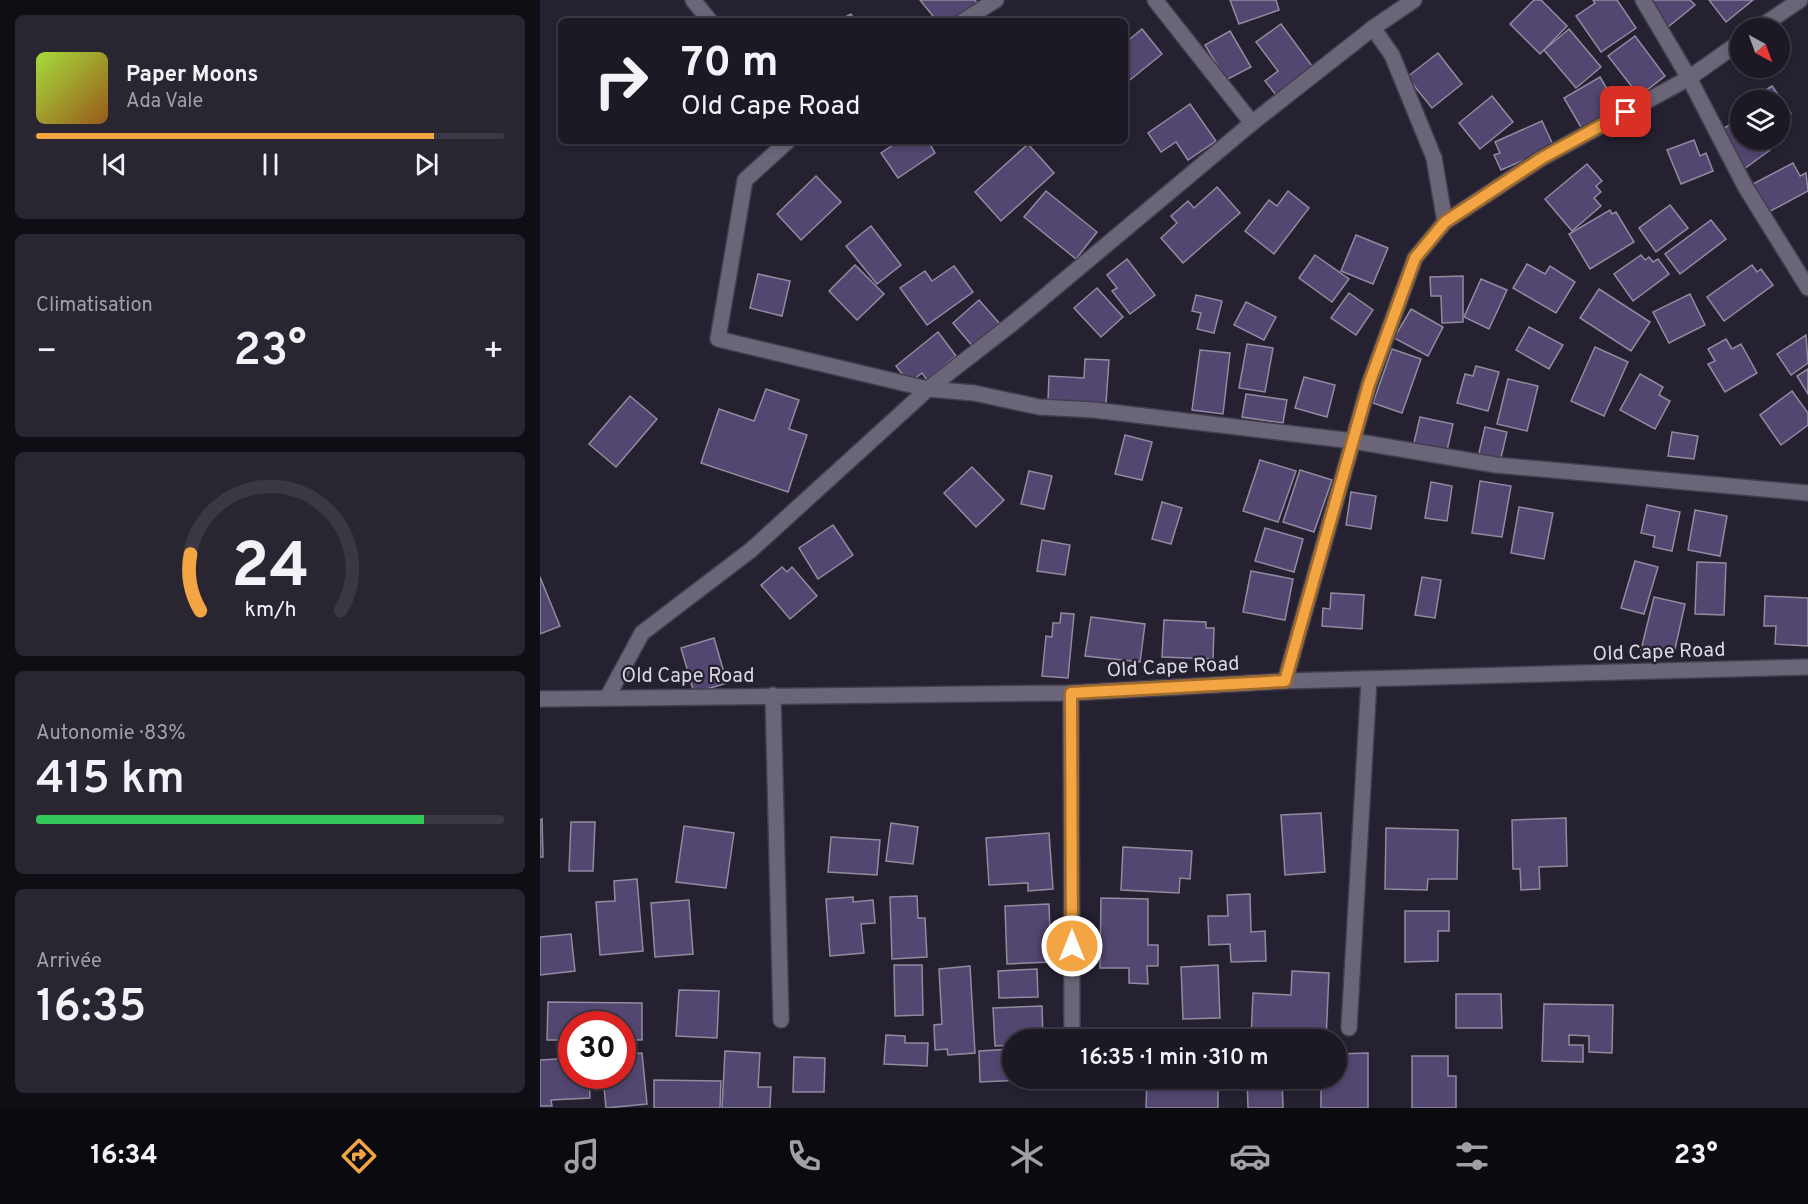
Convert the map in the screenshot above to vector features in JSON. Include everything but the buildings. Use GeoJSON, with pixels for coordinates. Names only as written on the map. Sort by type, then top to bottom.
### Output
{"type":"FeatureCollection","features":[{"type":"Feature","properties":{"kind":"street"},"geometry":{"type":"LineString","coordinates":[[693,0],[708,18]]}},
{"type":"Feature","properties":{"kind":"street"},"geometry":{"type":"LineString","coordinates":[[968,18],[996,0]]}},
{"type":"Feature","properties":{"kind":"street"},"geometry":{"type":"LineString","coordinates":[[1155,0],[1252,123]]}},
{"type":"Feature","properties":{"kind":"street"},"geometry":{"type":"LineString","coordinates":[[608,696],[642,633],[751,550],[928,389],[1013,323],[1252,123],[1373,28],[1414,0]]}},
{"type":"Feature","properties":{"kind":"street"},"geometry":{"type":"LineString","coordinates":[[1643,0],[1689,78],[1746,188],[1808,288]]}},
{"type":"Feature","properties":{"kind":"street"},"geometry":{"type":"LineString","coordinates":[[1774,18],[1800,0]]}},
{"type":"Feature","properties":{"kind":"street"},"geometry":{"type":"LineString","coordinates":[[1373,28],[1392,56],[1434,158],[1445,222]]}},
{"type":"Feature","properties":{"kind":"street"},"geometry":{"type":"LineString","coordinates":[[1285,681],[1369,384],[1415,258],[1445,222],[1542,158],[1689,78],[1730,49]]}},
{"type":"Feature","properties":{"kind":"street"},"geometry":{"type":"LineString","coordinates":[[785,144],[744,180],[718,339],[928,389],[974,393],[1039,408],[1094,410],[1353,441],[1496,465],[1808,493]]}},
{"type":"Feature","properties":{"kind":"street","name":"Old Cape Road"},"geometry":{"type":"LineString","coordinates":[[540,699],[608,696],[1071,693],[1285,681],[1808,667]]}},
{"type":"Feature","properties":{"kind":"street"},"geometry":{"type":"LineString","coordinates":[[1349,1028],[1369,680]]}},
{"type":"Feature","properties":{"kind":"street"},"geometry":{"type":"LineString","coordinates":[[1071,693],[1072,1029]]}},
{"type":"Feature","properties":{"kind":"street"},"geometry":{"type":"LineString","coordinates":[[773,695],[781,1020]]}},
{"type":"Feature","properties":{"kind":"route"},"geometry":{"type":"LineString","coordinates":[[1072,946],[1071,693],[1285,681],[1369,384],[1415,258],[1445,222],[1542,158],[1626,112]]}}]}
